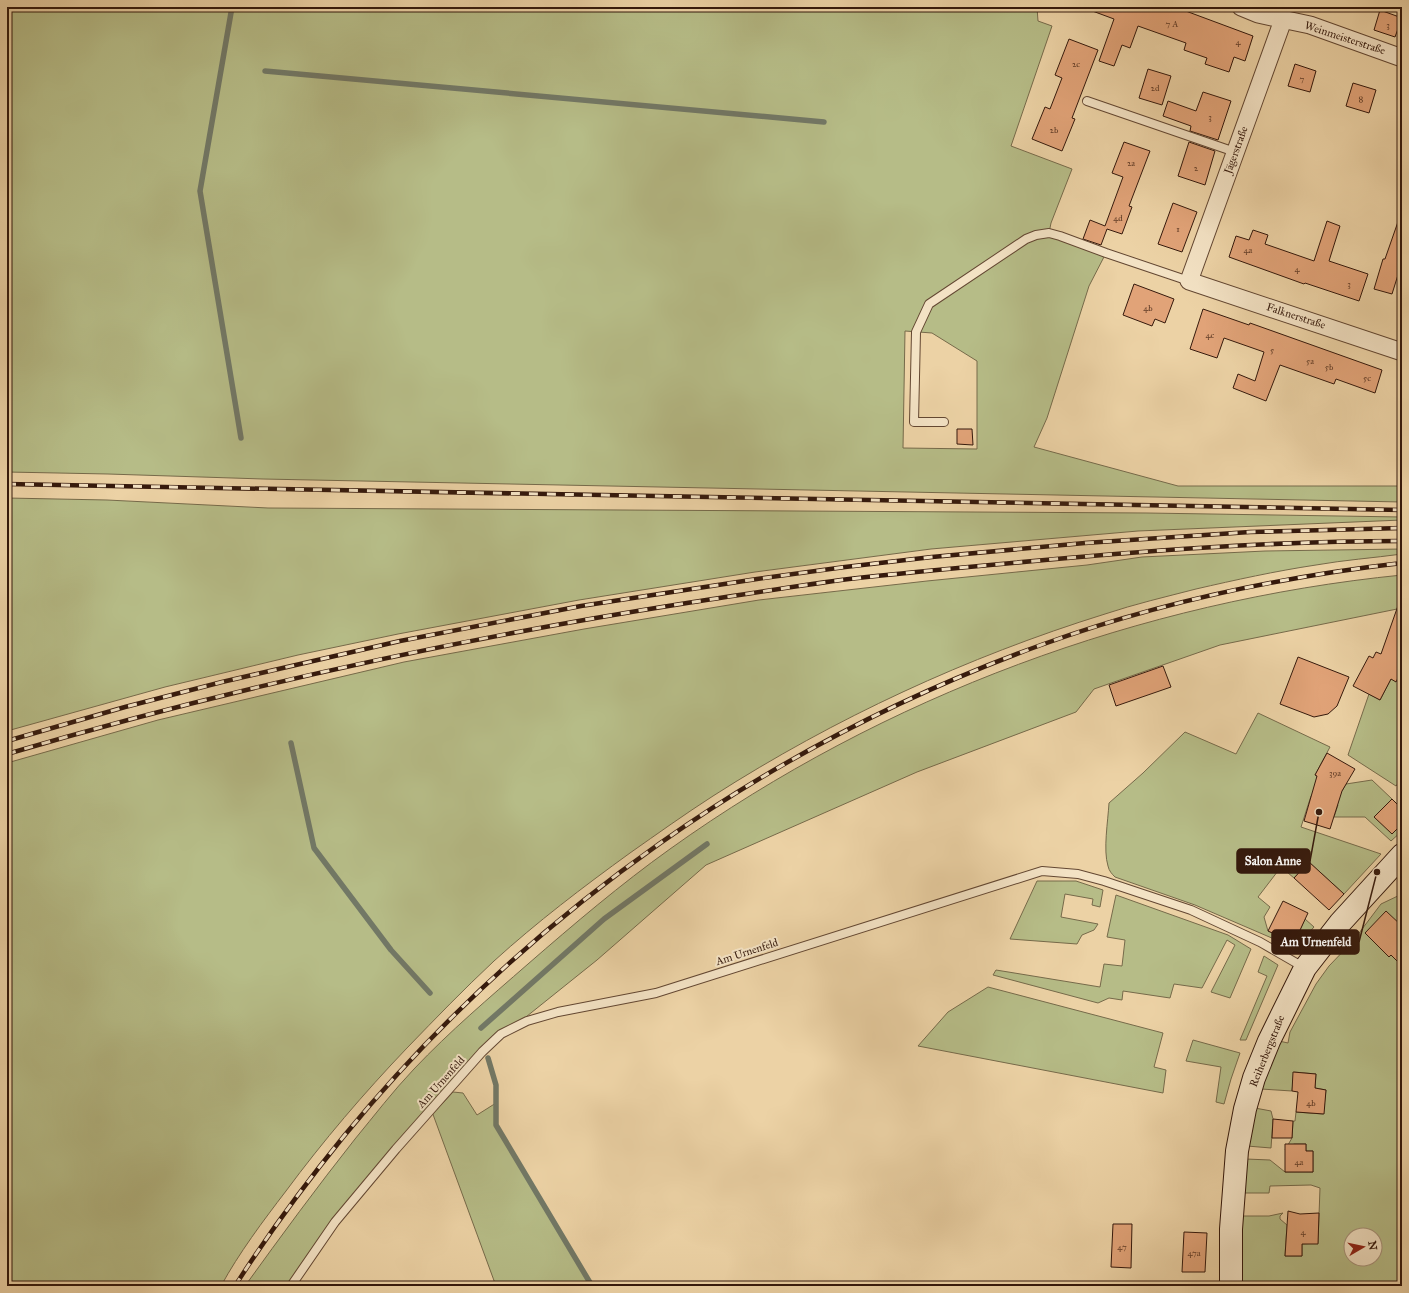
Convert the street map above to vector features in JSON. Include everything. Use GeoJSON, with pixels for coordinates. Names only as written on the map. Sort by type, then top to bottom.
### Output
{"type":"FeatureCollection","features":[{"type":"Feature","properties":{"kind":"street","name":"Weinmeisterstraße"},"geometry":{"type":"LineString","coordinates":[[1241,7],[1258,14],[1310,26],[1402,58]]}},
{"type":"Feature","properties":{"kind":"street","name":"Jägerstraße"},"geometry":{"type":"LineString","coordinates":[[1189,281],[1283,20]]}},
{"type":"Feature","properties":{"kind":"street","name":"Falknerstraße"},"geometry":{"type":"LineString","coordinates":[[1189,281],[1402,352]]}},
{"type":"Feature","properties":{"kind":"street","name":"Reiherbergstraße"},"geometry":{"type":"LineString","coordinates":[[1231,1286],[1231,1228],[1237,1151],[1245,1109],[1254,1078],[1269,1041],[1305,968],[1340,923],[1402,855]]}},
{"type":"Feature","properties":{"kind":"lane"},"geometry":{"type":"LineString","coordinates":[[1087,101],[1235,152]]}},
{"type":"Feature","properties":{"kind":"lane"},"geometry":{"type":"LineString","coordinates":[[944,422],[914,422],[916,332],[929,304],[1026,238],[1049,233],[1189,281]]}},
{"type":"Feature","properties":{"kind":"lane","name":"Am Urnenfeld"},"geometry":{"type":"LineString","coordinates":[[291,1286],[335,1222],[482,1052],[500,1034],[527,1022],[564,1011],[656,993],[1042,871],[1078,874],[1104,881],[1191,910],[1260,942],[1305,968]]}},
{"type":"Feature","properties":{"kind":"green space"},"geometry":{"type":"Polygon","coordinates":[[[7,7],[1037,7],[1038,21],[1052,26],[1011,146],[1072,169],[1051,223],[1049,233],[1106,253],[1089,286],[1047,418],[1034,447],[1178,486],[1402,486],[1402,502],[263,479],[7,472],[7,7]],[[905,331],[903,448],[977,449],[977,361],[932,333],[905,331]]]}},
{"type":"Feature","properties":{"kind":"green space"},"geometry":{"type":"Polygon","coordinates":[[[7,498],[107,500],[268,508],[1147,513],[1402,517],[1402,520],[1138,531],[931,549],[755,572],[579,600],[398,634],[298,655],[165,687],[7,731],[7,498]]]}},
{"type":"Feature","properties":{"kind":"green space"},"geometry":{"type":"Polygon","coordinates":[[[1402,549],[1402,554],[1327,563],[1271,573],[1196,589],[1128,607],[1054,631],[952,670],[854,715],[759,768],[682,817],[630,853],[560,905],[494,961],[407,1048],[344,1118],[300,1172],[243,1249],[221,1286],[7,1286],[7,763],[158,720],[404,662],[584,629],[759,600],[1087,565],[1142,557],[1265,551],[1402,549]]]}},
{"type":"Feature","properties":{"kind":"green space"},"geometry":{"type":"Polygon","coordinates":[[[1402,575],[1402,608],[1220,645],[1094,689],[1076,712],[917,772],[706,865],[597,960],[486,1049],[443,1090],[433,1108],[441,1105],[453,1092],[463,1093],[477,1115],[496,1103],[496,1125],[592,1286],[496,1286],[431,1109],[335,1222],[291,1286],[245,1286],[355,1139],[406,1077],[442,1041],[528,964],[616,890],[670,849],[752,794],[838,745],[927,702],[1018,664],[1112,633],[1208,607],[1304,588],[1402,575]]]}},
{"type":"Feature","properties":{"kind":"green space"},"geometry":{"type":"Polygon","coordinates":[[[1402,670],[1402,778],[1396,786],[1348,755],[1369,694],[1380,700],[1391,679],[1396,681],[1402,670]]]}},
{"type":"Feature","properties":{"kind":"green space"},"geometry":{"type":"Polygon","coordinates":[[[1258,713],[1330,747],[1315,775],[1342,791],[1346,784],[1372,780],[1392,799],[1375,817],[1392,834],[1402,824],[1402,831],[1391,841],[1365,817],[1334,817],[1338,805],[1311,796],[1301,827],[1381,854],[1344,894],[1309,862],[1294,878],[1281,867],[1258,897],[1270,907],[1264,917],[1268,931],[1294,943],[1305,919],[1314,927],[1295,948],[1195,905],[1115,877],[1109,869],[1107,859],[1106,844],[1109,803],[1143,773],[1185,732],[1236,754],[1258,713]]]}},
{"type":"Feature","properties":{"kind":"green space"},"geometry":{"type":"Polygon","coordinates":[[[1037,881],[1076,881],[1103,890],[1100,907],[1092,905],[1093,899],[1065,894],[1061,917],[1098,924],[1094,930],[1082,935],[1077,944],[1010,939],[1037,881]]]}},
{"type":"Feature","properties":{"kind":"green space"},"geometry":{"type":"Polygon","coordinates":[[[1402,894],[1402,1286],[1278,1286],[1269,1283],[1269,1286],[1241,1286],[1242,1216],[1269,1216],[1283,1213],[1280,1216],[1280,1219],[1287,1225],[1285,1256],[1302,1256],[1302,1244],[1318,1243],[1320,1188],[1311,1185],[1270,1186],[1269,1193],[1244,1193],[1246,1159],[1270,1160],[1285,1172],[1313,1172],[1313,1151],[1306,1151],[1306,1144],[1294,1144],[1285,1150],[1292,1138],[1293,1121],[1295,1121],[1296,1112],[1323,1114],[1326,1090],[1315,1088],[1316,1074],[1294,1072],[1292,1091],[1261,1089],[1279,1041],[1288,1043],[1290,1032],[1316,984],[1329,966],[1353,941],[1381,904],[1402,894]]]}},
{"type":"Feature","properties":{"kind":"green space"},"geometry":{"type":"Polygon","coordinates":[[[1116,895],[1228,935],[1251,949],[1230,998],[1211,992],[1235,945],[1227,940],[1202,988],[1174,984],[1170,998],[1123,991],[1122,1000],[1109,998],[1098,1003],[993,975],[996,970],[1100,987],[1104,964],[1122,966],[1125,940],[1107,937],[1116,895]]]}},
{"type":"Feature","properties":{"kind":"green space"},"geometry":{"type":"Polygon","coordinates":[[[1264,956],[1278,965],[1246,1040],[1240,1040],[1267,976],[1258,972],[1264,956]]]}},
{"type":"Feature","properties":{"kind":"green space"},"geometry":{"type":"Polygon","coordinates":[[[988,987],[1163,1033],[1154,1067],[1166,1070],[1163,1093],[918,1046],[948,1012],[988,987]]]}},
{"type":"Feature","properties":{"kind":"green space"},"geometry":{"type":"Polygon","coordinates":[[[1193,1040],[1240,1053],[1224,1104],[1216,1102],[1221,1067],[1186,1061],[1193,1040]]]}},
{"type":"Feature","properties":{"kind":"green space"},"geometry":{"type":"Polygon","coordinates":[[[1255,1108],[1271,1111],[1273,1119],[1271,1148],[1247,1146],[1255,1108]]]}},
{"type":"Feature","properties":{"kind":"building"},"geometry":{"type":"Polygon","coordinates":[[[1087,7],[1175,7],[1253,36],[1245,61],[1234,57],[1229,72],[1205,64],[1207,58],[1184,50],[1186,43],[1138,26],[1130,48],[1122,45],[1114,66],[1099,61],[1114,19],[1087,9],[1087,7]]]}},
{"type":"Feature","properties":{"kind":"building"},"geometry":{"type":"Polygon","coordinates":[[[1380,10],[1402,18],[1395,37],[1374,30],[1380,10]]]}},
{"type":"Feature","properties":{"kind":"building"},"geometry":{"type":"Polygon","coordinates":[[[1069,39],[1098,50],[1072,118],[1075,119],[1062,151],[1032,139],[1045,107],[1050,109],[1062,78],[1055,75],[1069,39]]]}},
{"type":"Feature","properties":{"kind":"building"},"geometry":{"type":"Polygon","coordinates":[[[1295,64],[1316,71],[1310,92],[1288,86],[1295,64]]]}},
{"type":"Feature","properties":{"kind":"building"},"geometry":{"type":"Polygon","coordinates":[[[1148,69],[1171,76],[1162,105],[1139,98],[1148,69]]]}},
{"type":"Feature","properties":{"kind":"building"},"geometry":{"type":"Polygon","coordinates":[[[1353,83],[1376,90],[1369,113],[1346,106],[1353,83]]]}},
{"type":"Feature","properties":{"kind":"building"},"geometry":{"type":"Polygon","coordinates":[[[1203,92],[1231,101],[1218,140],[1190,131],[1191,126],[1163,116],[1168,101],[1196,111],[1203,92]]]}},
{"type":"Feature","properties":{"kind":"building"},"geometry":{"type":"Polygon","coordinates":[[[1124,142],[1150,151],[1129,206],[1132,207],[1122,234],[1107,229],[1101,245],[1083,239],[1090,220],[1105,226],[1123,177],[1112,173],[1124,142]]]}},
{"type":"Feature","properties":{"kind":"building"},"geometry":{"type":"Polygon","coordinates":[[[1189,142],[1215,151],[1205,185],[1178,176],[1189,142]]]}},
{"type":"Feature","properties":{"kind":"building"},"geometry":{"type":"Polygon","coordinates":[[[1173,203],[1197,212],[1182,252],[1158,244],[1173,203]]]}},
{"type":"Feature","properties":{"kind":"building"},"geometry":{"type":"Polygon","coordinates":[[[1400,216],[1402,216],[1402,262],[1392,294],[1374,289],[1383,259],[1385,259],[1400,216]]]}},
{"type":"Feature","properties":{"kind":"building"},"geometry":{"type":"Polygon","coordinates":[[[1327,221],[1340,226],[1329,261],[1368,274],[1359,301],[1305,283],[1304,284],[1229,257],[1236,236],[1249,240],[1253,230],[1268,235],[1265,244],[1314,261],[1327,221]]]}},
{"type":"Feature","properties":{"kind":"building"},"geometry":{"type":"Polygon","coordinates":[[[1134,284],[1174,299],[1165,323],[1155,319],[1152,326],[1123,315],[1134,284]]]}},
{"type":"Feature","properties":{"kind":"building"},"geometry":{"type":"Polygon","coordinates":[[[1203,309],[1249,325],[1250,323],[1382,370],[1375,393],[1336,379],[1334,384],[1280,365],[1266,401],[1233,388],[1238,374],[1255,381],[1264,352],[1224,338],[1217,358],[1190,349],[1203,309]]]}},
{"type":"Feature","properties":{"kind":"building"},"geometry":{"type":"Polygon","coordinates":[[[957,429],[972,429],[973,445],[957,444],[957,429]]]}},
{"type":"Feature","properties":{"kind":"building"},"geometry":{"type":"Polygon","coordinates":[[[1400,600],[1402,600],[1402,670],[1396,682],[1391,679],[1380,700],[1353,686],[1369,656],[1373,658],[1376,652],[1381,654],[1400,600]]]}},
{"type":"Feature","properties":{"kind":"building"},"geometry":{"type":"Polygon","coordinates":[[[1298,657],[1349,677],[1337,706],[1328,714],[1314,717],[1280,704],[1298,657]]]}},
{"type":"Feature","properties":{"kind":"building"},"geometry":{"type":"Polygon","coordinates":[[[1163,666],[1171,687],[1116,706],[1109,685],[1163,666]]]}},
{"type":"Feature","properties":{"kind":"building"},"geometry":{"type":"Polygon","coordinates":[[[1327,753],[1355,769],[1342,791],[1330,829],[1304,821],[1317,776],[1315,775],[1327,753]]]}},
{"type":"Feature","properties":{"kind":"building"},"geometry":{"type":"Polygon","coordinates":[[[1392,799],[1402,809],[1402,824],[1392,834],[1374,817],[1392,799]]]}},
{"type":"Feature","properties":{"kind":"building"},"geometry":{"type":"Polygon","coordinates":[[[1309,862],[1344,894],[1329,910],[1294,878],[1309,862]]]}},
{"type":"Feature","properties":{"kind":"building"},"geometry":{"type":"Polygon","coordinates":[[[1283,901],[1308,913],[1294,943],[1268,931],[1283,901]]]}},
{"type":"Feature","properties":{"kind":"building"},"geometry":{"type":"Polygon","coordinates":[[[1386,911],[1402,926],[1402,966],[1391,955],[1389,957],[1365,933],[1386,911]]]}},
{"type":"Feature","properties":{"kind":"building"},"geometry":{"type":"Polygon","coordinates":[[[1293,1072],[1316,1074],[1315,1088],[1326,1090],[1324,1114],[1296,1112],[1298,1092],[1292,1091],[1293,1072]]]}},
{"type":"Feature","properties":{"kind":"building"},"geometry":{"type":"Polygon","coordinates":[[[1273,1119],[1293,1121],[1292,1138],[1272,1138],[1273,1119]]]}},
{"type":"Feature","properties":{"kind":"building"},"geometry":{"type":"Polygon","coordinates":[[[1285,1144],[1306,1144],[1306,1151],[1313,1151],[1313,1172],[1285,1172],[1285,1144]]]}},
{"type":"Feature","properties":{"kind":"building"},"geometry":{"type":"Polygon","coordinates":[[[1288,1211],[1300,1214],[1319,1213],[1318,1244],[1302,1244],[1302,1256],[1285,1256],[1288,1211]]]}},
{"type":"Feature","properties":{"kind":"building"},"geometry":{"type":"Polygon","coordinates":[[[1113,1224],[1132,1224],[1131,1268],[1111,1267],[1113,1224]]]}},
{"type":"Feature","properties":{"kind":"building"},"geometry":{"type":"Polygon","coordinates":[[[1184,1232],[1207,1233],[1205,1272],[1182,1272],[1184,1232]]]}},
{"type":"Feature","properties":{"kind":"waterway"},"geometry":{"type":"LineString","coordinates":[[232,7],[200,191],[241,438]]}},
{"type":"Feature","properties":{"kind":"waterway"},"geometry":{"type":"LineString","coordinates":[[265,71],[824,122]]}},
{"type":"Feature","properties":{"kind":"waterway"},"geometry":{"type":"LineString","coordinates":[[291,743],[314,848],[391,950],[430,993]]}},
{"type":"Feature","properties":{"kind":"waterway"},"geometry":{"type":"LineString","coordinates":[[481,1028],[604,919],[707,844]]}},
{"type":"Feature","properties":{"kind":"waterway"},"geometry":{"type":"LineString","coordinates":[[488,1058],[496,1085],[496,1125],[592,1286]]}},
{"type":"Feature","properties":{"kind":"railway"},"geometry":{"type":"LineString","coordinates":[[7,484],[1402,510]]}},
{"type":"Feature","properties":{"kind":"railway"},"geometry":{"type":"LineString","coordinates":[[7,741],[125,707],[222,682],[400,641],[581,606],[757,579],[932,557],[1085,543],[1250,532],[1402,528]]}},
{"type":"Feature","properties":{"kind":"railway"},"geometry":{"type":"LineString","coordinates":[[7,754],[175,708],[344,667],[515,632],[687,603],[869,577],[1109,554],[1255,545],[1353,541],[1402,541]]}},
{"type":"Feature","properties":{"kind":"railway"},"geometry":{"type":"LineString","coordinates":[[235,1286],[260,1247],[315,1172],[344,1136],[415,1055],[492,979],[574,908],[660,844],[750,785],[844,732],[941,685],[1041,645],[1085,630],[1174,604],[1264,584],[1402,563]]}},
{"type":"Feature","properties":{"kind":"place","name":"Salon Anne"},"geometry":{"type":"Point","coordinates":[1319,812]}},
{"type":"Feature","properties":{"kind":"place","name":"Am Urnenfeld"},"geometry":{"type":"Point","coordinates":[1377,872]}}]}
